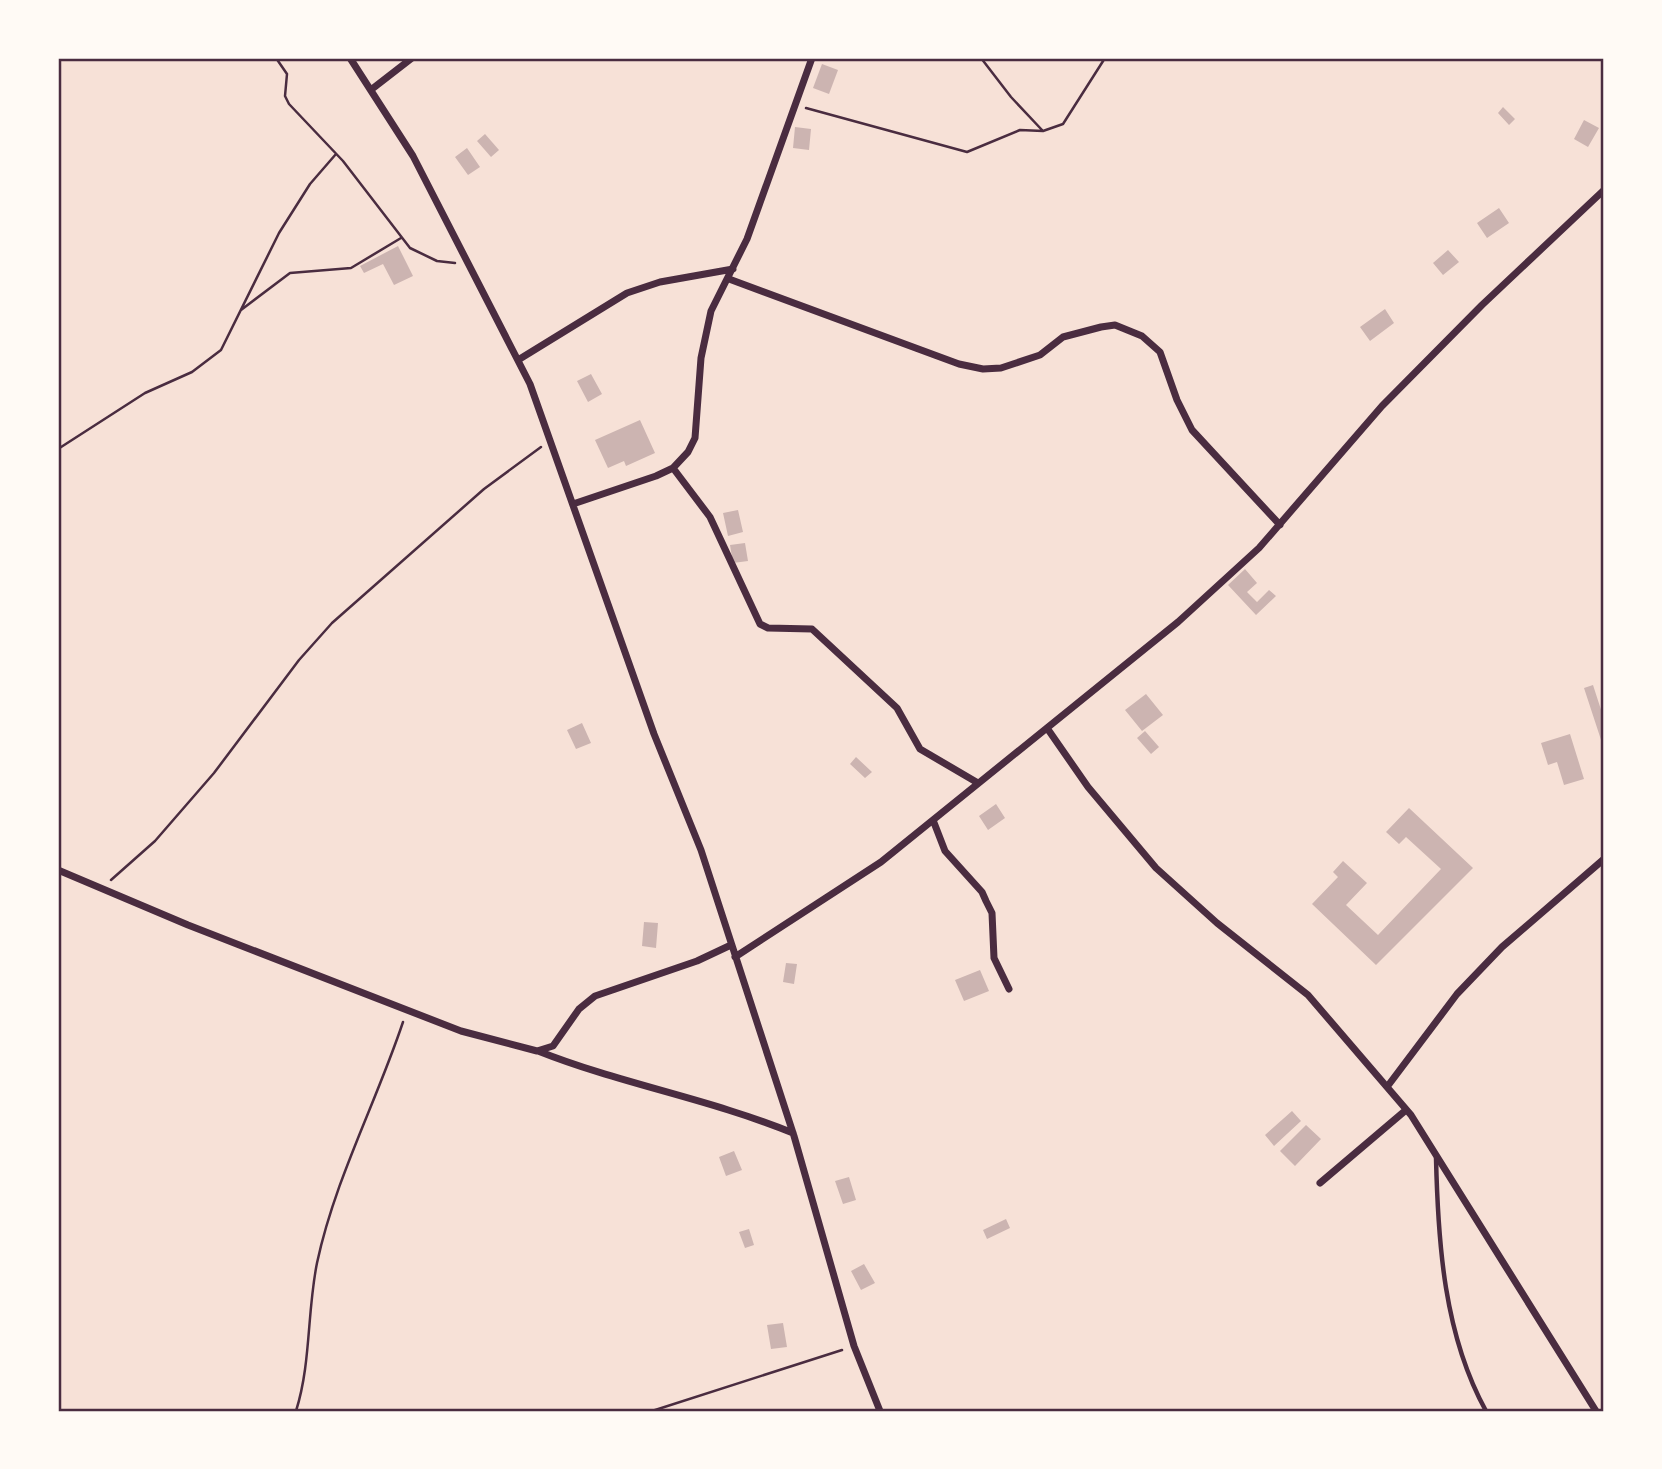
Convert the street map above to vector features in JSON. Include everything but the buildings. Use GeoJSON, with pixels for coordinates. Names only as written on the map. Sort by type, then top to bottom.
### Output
{"type":"FeatureCollection","features":[{"type":"Feature","properties":{"kind":"street"},"geometry":{"type":"LineString","coordinates":[[350,58],[413,156],[518,360],[550,440],[654,734],[701,850],[793,1133],[854,1346],[880,1411]]}},
{"type":"Feature","properties":{"kind":"street"},"geometry":{"type":"LineString","coordinates":[[372,89],[412,58]]}},
{"type":"Feature","properties":{"kind":"street"},"geometry":{"type":"LineString","coordinates":[[573,504],[673,468],[688,452],[695,438],[703,347],[717,295],[729,279],[812,58]]}},
{"type":"Feature","properties":{"kind":"street"},"geometry":{"type":"LineString","coordinates":[[735,957],[881,862],[1178,622],[1259,548],[1382,406],[1482,305],[1604,190]]}},
{"type":"Feature","properties":{"kind":"street"},"geometry":{"type":"LineString","coordinates":[[518,360],[627,293],[660,282],[733,269]]}},
{"type":"Feature","properties":{"kind":"street"},"geometry":{"type":"LineString","coordinates":[[729,279],[959,365],[983,369],[1001,368],[1029,359],[1070,335],[1115,325],[1132,331],[1150,341],[1160,352],[1177,400],[1192,430],[1280,525]]}},
{"type":"Feature","properties":{"kind":"street"},"geometry":{"type":"LineString","coordinates":[[673,468],[710,517],[761,624],[774,629],[812,629],[897,708],[920,749],[978,783]]}},
{"type":"Feature","properties":{"kind":"street"},"geometry":{"type":"LineString","coordinates":[[1047,728],[1088,787],[1156,868],[1217,923],[1308,995],[1406,1110],[1436,1153],[1557,1354],[1596,1411]]}},
{"type":"Feature","properties":{"kind":"street"},"geometry":{"type":"LineString","coordinates":[[933,820],[945,852],[982,891],[992,913],[994,958],[1009,989]]}},
{"type":"Feature","properties":{"kind":"street"},"geometry":{"type":"LineString","coordinates":[[1387,1087],[1457,994],[1502,947],[1604,859]]}},
{"type":"Feature","properties":{"kind":"street"},"geometry":{"type":"LineString","coordinates":[[58,870],[461,1031],[715,1105],[793,1133]]}},
{"type":"Feature","properties":{"kind":"street"},"geometry":{"type":"LineString","coordinates":[[537,1051],[553,1046],[579,1009],[595,996],[697,961],[732,944]]}},
{"type":"Feature","properties":{"kind":"street"},"geometry":{"type":"LineString","coordinates":[[1320,1183],[1406,1110]]}},
{"type":"Feature","properties":{"kind":"lane"},"geometry":{"type":"LineString","coordinates":[[1436,1153],[1443,1273],[1462,1357],[1486,1411]]}},
{"type":"Feature","properties":{"kind":"path"},"geometry":{"type":"LineString","coordinates":[[276,58],[287,74],[285,96],[289,104],[336,154],[401,238],[419,254],[437,261],[469,264]]}},
{"type":"Feature","properties":{"kind":"path"},"geometry":{"type":"LineString","coordinates":[[981,58],[1011,97],[1043,131]]}},
{"type":"Feature","properties":{"kind":"path"},"geometry":{"type":"LineString","coordinates":[[796,105],[963,152],[1020,130],[1043,131],[1057,128],[1067,120],[1105,58]]}},
{"type":"Feature","properties":{"kind":"path"},"geometry":{"type":"LineString","coordinates":[[58,449],[145,393],[209,361],[221,350],[298,202],[336,154]]}},
{"type":"Feature","properties":{"kind":"path"},"geometry":{"type":"LineString","coordinates":[[239,311],[290,273],[351,268],[401,238]]}},
{"type":"Feature","properties":{"kind":"path"},"geometry":{"type":"LineString","coordinates":[[100,889],[155,841],[252,725],[299,660],[332,624],[484,489],[550,440]]}},
{"type":"Feature","properties":{"kind":"path"},"geometry":{"type":"LineString","coordinates":[[296,1411],[301,1396],[317,1265],[326,1229],[372,1097],[408,1010]]}},
{"type":"Feature","properties":{"kind":"path"},"geometry":{"type":"LineString","coordinates":[[652,1411],[854,1346]]}}]}
